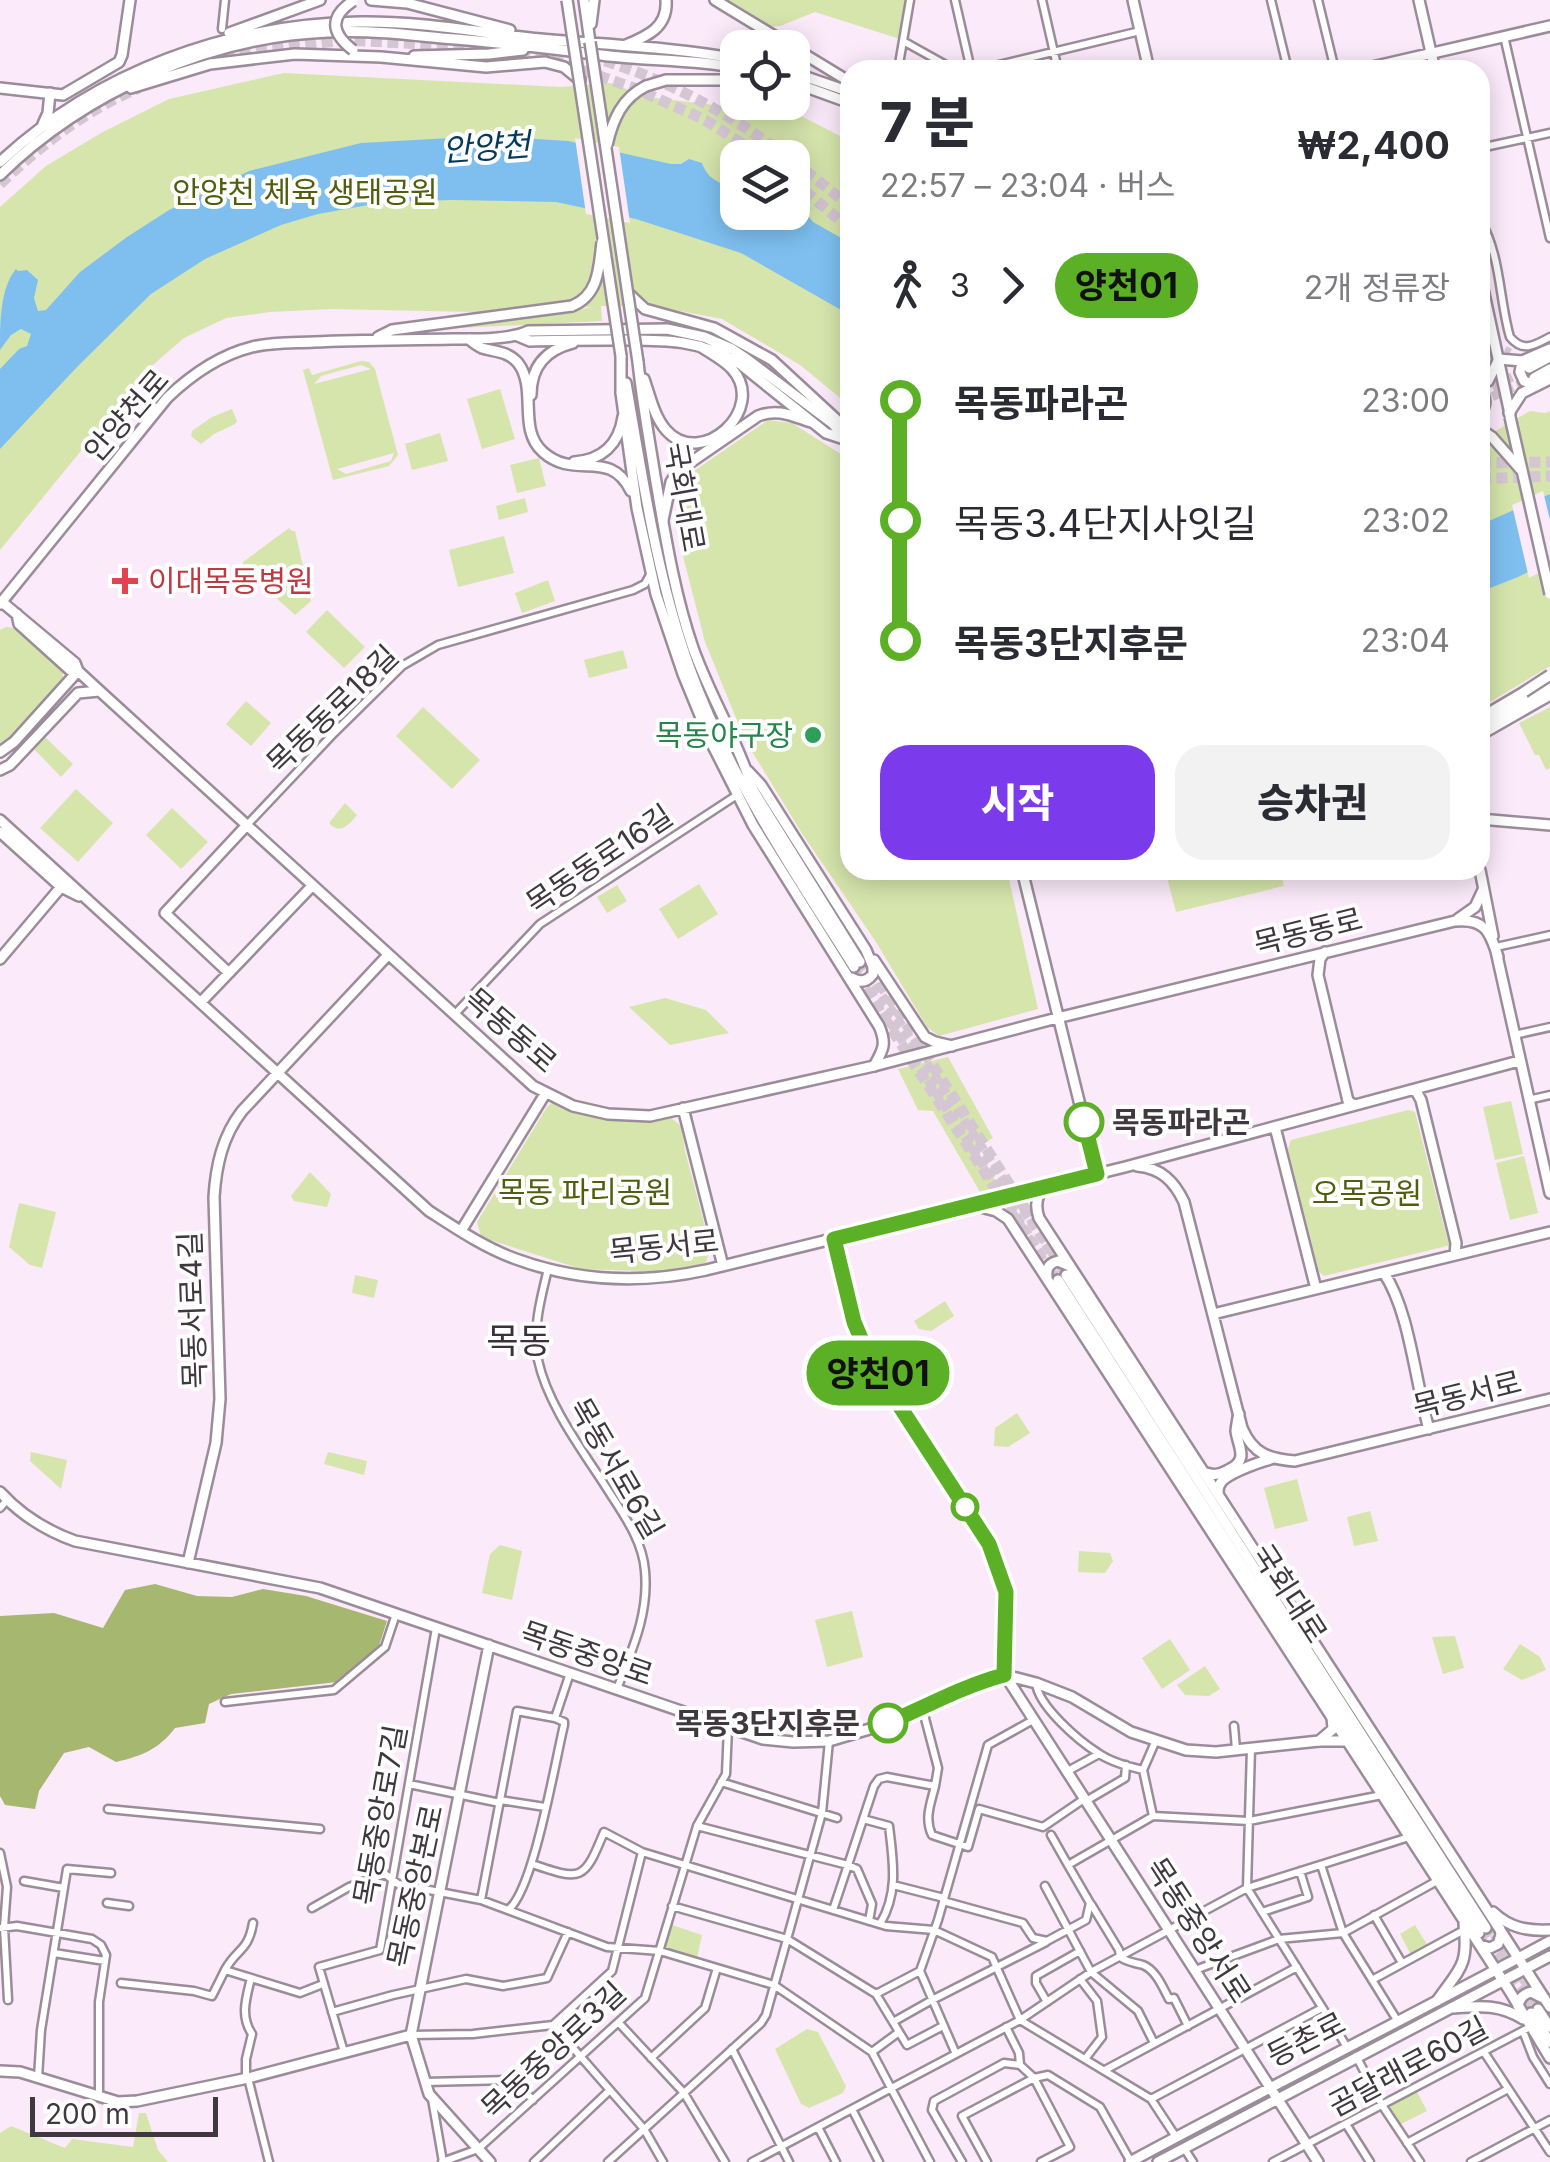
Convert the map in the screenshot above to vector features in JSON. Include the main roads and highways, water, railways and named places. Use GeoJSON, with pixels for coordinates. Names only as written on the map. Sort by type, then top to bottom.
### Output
{"type":"FeatureCollection","features":[{"type":"Feature","properties":{"kind":"main road"},"geometry":{"type":"LineString","coordinates":[[0,88],[64,95],[119,62],[130,0]]}},
{"type":"Feature","properties":{"kind":"main road"},"geometry":{"type":"LineString","coordinates":[[204,46],[228,33],[320,0]]}},
{"type":"Feature","properties":{"kind":"main road"},"geometry":{"type":"LineString","coordinates":[[372,0],[407,3],[542,43]]}},
{"type":"Feature","properties":{"kind":"main road","name":"국회대로"},"geometry":{"type":"LineString","coordinates":[[567,0],[602,239],[659,567],[690,668],[723,746],[753,807],[853,966]]}},
{"type":"Feature","properties":{"kind":"main road","name":"국회대로"},"geometry":{"type":"LineString","coordinates":[[584,0],[662,522],[693,648],[753,790],[853,966]]}},
{"type":"Feature","properties":{"kind":"main road"},"geometry":{"type":"LineString","coordinates":[[590,42],[594,0]]}},
{"type":"Feature","properties":{"kind":"main road"},"geometry":{"type":"LineString","coordinates":[[625,46],[659,28],[667,11],[666,0]]}},
{"type":"Feature","properties":{"kind":"main road"},"geometry":{"type":"LineString","coordinates":[[715,0],[840,76]]}},
{"type":"Feature","properties":{"kind":"main road"},"geometry":{"type":"LineString","coordinates":[[1133,0],[1147,60]]}},
{"type":"Feature","properties":{"kind":"main road"},"geometry":{"type":"LineString","coordinates":[[1418,0],[1433,60]]}},
{"type":"Feature","properties":{"kind":"main road"},"geometry":{"type":"LineString","coordinates":[[357,1],[341,10],[336,25],[338,36],[366,57]]}},
{"type":"Feature","properties":{"kind":"main road"},"geometry":{"type":"LineString","coordinates":[[0,162],[42,126],[121,79],[180,52],[279,28],[394,23],[624,58],[720,65]]}},
{"type":"Feature","properties":{"kind":"main road"},"geometry":{"type":"LineString","coordinates":[[1401,60],[1550,26]]}},
{"type":"Feature","properties":{"kind":"main road"},"geometry":{"type":"LineString","coordinates":[[0,175],[39,140],[132,82],[236,46],[326,32],[396,33],[625,46],[720,57]]}},
{"type":"Feature","properties":{"kind":"main road"},"geometry":{"type":"LineString","coordinates":[[109,95],[210,64],[296,54],[490,54],[542,43]]}},
{"type":"Feature","properties":{"kind":"main road"},"geometry":{"type":"LineString","coordinates":[[381,57],[486,66],[545,62],[564,67],[581,85]]}},
{"type":"Feature","properties":{"kind":"main road"},"geometry":{"type":"LineString","coordinates":[[606,158],[618,112],[626,100],[646,86],[666,80],[720,80]]}},
{"type":"Feature","properties":{"kind":"main road"},"geometry":{"type":"LineString","coordinates":[[810,81],[840,95]]}},
{"type":"Feature","properties":{"kind":"main road"},"geometry":{"type":"LineString","coordinates":[[810,89],[840,96]]}},
{"type":"Feature","properties":{"kind":"main road"},"geometry":{"type":"LineString","coordinates":[[42,126],[50,93]]}},
{"type":"Feature","properties":{"kind":"main road"},"geometry":{"type":"LineString","coordinates":[[374,340],[392,330],[572,306],[585,299],[594,284],[602,239]]}},
{"type":"Feature","properties":{"kind":"main road"},"geometry":{"type":"LineString","coordinates":[[628,293],[645,309],[714,328],[772,360],[840,426]]}},
{"type":"Feature","properties":{"kind":"main road"},"geometry":{"type":"LineString","coordinates":[[1490,322],[1550,594]]}},
{"type":"Feature","properties":{"kind":"main road","name":"안양천로"},"geometry":{"type":"LineString","coordinates":[[518,336],[528,331],[654,328],[704,337],[759,368],[840,432]]}},
{"type":"Feature","properties":{"kind":"main road","name":"안양천로"},"geometry":{"type":"LineString","coordinates":[[1,603],[163,404],[196,374],[252,346],[518,336],[530,340],[664,340],[728,356],[826,433],[840,438]]}},
{"type":"Feature","properties":{"kind":"main road"},"geometry":{"type":"LineString","coordinates":[[469,339],[481,348],[501,351],[517,362],[526,383],[531,435],[542,452],[568,466],[603,466],[614,470],[629,486],[637,508]]}},
{"type":"Feature","properties":{"kind":"main road"},"geometry":{"type":"LineString","coordinates":[[586,340],[549,352],[534,370],[531,392],[536,437],[558,458],[587,461],[614,444],[624,414]]}},
{"type":"Feature","properties":{"kind":"main road"},"geometry":{"type":"LineString","coordinates":[[638,362],[662,427],[684,442],[700,443],[730,428],[739,414],[742,397],[732,369],[700,346]]}},
{"type":"Feature","properties":{"kind":"main road"},"geometry":{"type":"LineString","coordinates":[[1538,373],[1550,349]]}},
{"type":"Feature","properties":{"kind":"main road"},"geometry":{"type":"LineString","coordinates":[[621,356],[624,414],[637,508],[656,594],[682,674],[753,825],[853,966],[884,1037],[874,1066]]}},
{"type":"Feature","properties":{"kind":"main road"},"geometry":{"type":"LineString","coordinates":[[1510,415],[1550,357]]}},
{"type":"Feature","properties":{"kind":"main road"},"geometry":{"type":"LineString","coordinates":[[1498,359],[1517,362],[1538,373],[1550,370]]}},
{"type":"Feature","properties":{"kind":"main road"},"geometry":{"type":"LineString","coordinates":[[1490,377],[1498,359]]}},
{"type":"Feature","properties":{"kind":"main road"},"geometry":{"type":"LineString","coordinates":[[662,522],[670,482],[684,466],[766,413],[782,412],[813,423]]}},
{"type":"Feature","properties":{"kind":"main road"},"geometry":{"type":"LineString","coordinates":[[1490,436],[1521,470]]}},
{"type":"Feature","properties":{"kind":"main road","name":"목동동로"},"geometry":{"type":"LineString","coordinates":[[1,603],[75,663],[246,826],[533,1086],[573,1106],[608,1114],[644,1117],[874,1066],[1455,920]]}},
{"type":"Feature","properties":{"kind":"main road"},"geometry":{"type":"LineString","coordinates":[[0,752],[14,742],[78,670]]}},
{"type":"Feature","properties":{"kind":"main road"},"geometry":{"type":"LineString","coordinates":[[1490,712],[1550,675]]}},
{"type":"Feature","properties":{"kind":"main road"},"geometry":{"type":"LineString","coordinates":[[1490,720],[1550,687]]}},
{"type":"Feature","properties":{"kind":"main road"},"geometry":{"type":"LineString","coordinates":[[0,770],[10,765],[78,693],[99,690]]}},
{"type":"Feature","properties":{"kind":"main road"},"geometry":{"type":"LineString","coordinates":[[1490,729],[1550,695]]}},
{"type":"Feature","properties":{"kind":"main road"},"geometry":{"type":"LineString","coordinates":[[746,768],[925,1038],[952,1046]]}},
{"type":"Feature","properties":{"kind":"main road","name":"목동서로"},"geometry":{"type":"LineString","coordinates":[[0,820],[429,1211],[517,1260],[574,1274],[624,1281],[680,1276],[1125,1167],[1519,1062]]}},
{"type":"Feature","properties":{"kind":"main road"},"geometry":{"type":"LineString","coordinates":[[1490,820],[1550,825]]}},
{"type":"Feature","properties":{"kind":"main road"},"geometry":{"type":"LineString","coordinates":[[229,973],[165,914],[246,826]]}},
{"type":"Feature","properties":{"kind":"main road","name":"목동서로"},"geometry":{"type":"LineString","coordinates":[[0,832],[60,887],[91,902]]}},
{"type":"Feature","properties":{"kind":"main road"},"geometry":{"type":"LineString","coordinates":[[1024,880],[1097,1174]]}},
{"type":"Feature","properties":{"kind":"main road"},"geometry":{"type":"LineString","coordinates":[[1482,880],[1550,1192]]}},
{"type":"Feature","properties":{"kind":"main road"},"geometry":{"type":"LineString","coordinates":[[200,1002],[312,886]]}},
{"type":"Feature","properties":{"kind":"main road"},"geometry":{"type":"LineString","coordinates":[[0,960],[60,887]]}},
{"type":"Feature","properties":{"kind":"main road"},"geometry":{"type":"LineString","coordinates":[[1455,920],[1475,908],[1483,888]]}},
{"type":"Feature","properties":{"kind":"main road"},"geometry":{"type":"LineString","coordinates":[[1455,920],[1472,920],[1484,928],[1496,952]]}},
{"type":"Feature","properties":{"kind":"main road"},"geometry":{"type":"LineString","coordinates":[[853,966],[853,979],[860,982],[870,978],[873,967],[866,950]]}},
{"type":"Feature","properties":{"kind":"main road"},"geometry":{"type":"LineString","coordinates":[[1326,952],[1320,959],[1318,975],[1348,1102],[1358,1105]]}},
{"type":"Feature","properties":{"kind":"main road","name":"목동서로4길"},"geometry":{"type":"LineString","coordinates":[[188,1563],[216,1443],[220,1399],[216,1166],[231,1125],[388,955]]}},
{"type":"Feature","properties":{"kind":"main road"},"geometry":{"type":"LineString","coordinates":[[1415,1090],[1421,1100],[1444,1192],[1456,1243],[1455,1255]]}},
{"type":"Feature","properties":{"kind":"main road"},"geometry":{"type":"LineString","coordinates":[[461,1231],[545,1094]]}},
{"type":"Feature","properties":{"kind":"main road"},"geometry":{"type":"LineString","coordinates":[[684,1108],[723,1266]]}},
{"type":"Feature","properties":{"kind":"main road"},"geometry":{"type":"LineString","coordinates":[[1275,1127],[1316,1289]]}},
{"type":"Feature","properties":{"kind":"main road"},"geometry":{"type":"LineString","coordinates":[[1125,1167],[1153,1169],[1166,1176],[1178,1190],[1238,1414],[1248,1441],[1273,1460]]}},
{"type":"Feature","properties":{"kind":"main road"},"geometry":{"type":"LineString","coordinates":[[1045,1187],[1040,1191],[1037,1210],[1065,1274],[1202,1469],[1548,2003]]}},
{"type":"Feature","properties":{"kind":"main road"},"geometry":{"type":"LineString","coordinates":[[973,1204],[1008,1219],[1464,1926],[1466,1953],[1462,1967],[1437,2001]]}},
{"type":"Feature","properties":{"kind":"main road"},"geometry":{"type":"LineString","coordinates":[[1213,1314],[1550,1232]]}},
{"type":"Feature","properties":{"kind":"main road"},"geometry":{"type":"LineString","coordinates":[[834,1239],[854,1322],[871,1362],[989,1544],[1006,1592],[1004,1675],[1072,1697],[1130,1732],[1186,1750],[1216,1752],[1346,1741]]}},
{"type":"Feature","properties":{"kind":"main road"},"geometry":{"type":"LineString","coordinates":[[1046,1278],[1052,1263],[1064,1262],[1065,1274]]}},
{"type":"Feature","properties":{"kind":"main road"},"geometry":{"type":"LineString","coordinates":[[1384,1273],[1403,1323],[1429,1429]]}},
{"type":"Feature","properties":{"kind":"main road","name":"국회대로"},"geometry":{"type":"LineString","coordinates":[[1065,1274],[1481,1935]]}},
{"type":"Feature","properties":{"kind":"main road","name":"목동서로"},"geometry":{"type":"LineString","coordinates":[[1218,1494],[1225,1478],[1260,1462],[1295,1461],[1550,1399]]}},
{"type":"Feature","properties":{"kind":"main road"},"geometry":{"type":"LineString","coordinates":[[1202,1469],[1209,1476],[1216,1476],[1240,1461],[1238,1414]]}},
{"type":"Feature","properties":{"kind":"main road","name":"목동중앙로"},"geometry":{"type":"LineString","coordinates":[[2,1500],[54,1534],[75,1542],[320,1588],[763,1738],[829,1742],[890,1722],[977,1682],[1004,1675]]}},
{"type":"Feature","properties":{"kind":"main road","name":"목동중앙본로"},"geometry":{"type":"LineString","coordinates":[[411,2035],[489,1645]]}},
{"type":"Feature","properties":{"kind":"main road","name":"목동중앙서로"},"geometry":{"type":"LineString","coordinates":[[1004,1675],[1318,2162]]}},
{"type":"Feature","properties":{"kind":"main road"},"geometry":{"type":"LineString","coordinates":[[1319,1741],[1333,1729],[1332,1717]]}},
{"type":"Feature","properties":{"kind":"main road"},"geometry":{"type":"LineString","coordinates":[[1482,1903],[1510,1924],[1527,1930],[1550,1930]]}},
{"type":"Feature","properties":{"kind":"main road"},"geometry":{"type":"LineString","coordinates":[[1464,1926],[1481,1935],[1518,2006],[1550,2042]]}},
{"type":"Feature","properties":{"kind":"main road"},"geometry":{"type":"LineString","coordinates":[[1481,1935],[1484,1948],[1494,1946],[1500,1940],[1500,1929]]}},
{"type":"Feature","properties":{"kind":"main road","name":"등촌로"},"geometry":{"type":"LineString","coordinates":[[1130,2162],[1550,1941]]}},
{"type":"Feature","properties":{"kind":"main road","name":"등촌로"},"geometry":{"type":"LineString","coordinates":[[1158,2162],[1550,1956]]}},
{"type":"Feature","properties":{"kind":"main road"},"geometry":{"type":"LineString","coordinates":[[1518,2006],[1519,1999],[1531,1992],[1548,2003]]}},
{"type":"Feature","properties":{"kind":"main road"},"geometry":{"type":"LineString","coordinates":[[1454,2008],[1494,2006],[1550,2027]]}},
{"type":"Feature","properties":{"kind":"main road"},"geometry":{"type":"LineString","coordinates":[[1530,2020],[1550,2058]]}},
{"type":"Feature","properties":{"kind":"main road"},"geometry":{"type":"LineString","coordinates":[[0,2071],[20,2072],[118,2102],[137,2101],[247,2078],[411,2035],[431,2096],[490,2162]]}},
{"type":"Feature","properties":{"kind":"water","name":"안양천"},"geometry":{"type":"Polygon","coordinates":[[[486,136],[568,141],[671,164],[689,159],[702,163],[708,174],[720,182],[720,230],[810,230],[810,218],[840,237],[840,309],[741,253],[636,219],[556,202],[385,202],[281,225],[205,259],[151,294],[0,449],[0,369],[27,346],[31,334],[21,329],[0,350],[4,296],[16,269],[27,270],[38,280],[34,298],[38,311],[46,310],[80,272],[127,237],[169,210],[249,171],[361,143],[486,136]]]}},
{"type":"Feature","properties":{"kind":"water"},"geometry":{"type":"Polygon","coordinates":[[[1550,494],[1550,561],[1490,588],[1490,521],[1550,494]]]}},
{"type":"Feature","properties":{"kind":"tunnel"},"geometry":{"type":"LineString","coordinates":[[342,26],[498,38]]}},
{"type":"Feature","properties":{"kind":"tunnel"},"geometry":{"type":"LineString","coordinates":[[208,62],[263,49],[347,40],[479,47],[561,63],[634,88],[705,120],[737,140]]}},
{"type":"Feature","properties":{"kind":"tunnel"},"geometry":{"type":"LineString","coordinates":[[589,56],[694,98],[763,140]]}},
{"type":"Feature","properties":{"kind":"tunnel"},"geometry":{"type":"LineString","coordinates":[[0,184],[65,129],[139,88]]}},
{"type":"Feature","properties":{"kind":"tunnel"},"geometry":{"type":"LineString","coordinates":[[810,174],[840,198]]}},
{"type":"Feature","properties":{"kind":"tunnel"},"geometry":{"type":"LineString","coordinates":[[810,195],[840,221]]}},
{"type":"Feature","properties":{"kind":"tunnel"},"geometry":{"type":"LineString","coordinates":[[1490,357],[1506,354],[1513,341]]}},
{"type":"Feature","properties":{"kind":"tunnel"},"geometry":{"type":"LineString","coordinates":[[1490,388],[1526,370]]}},
{"type":"Feature","properties":{"kind":"tunnel"},"geometry":{"type":"LineString","coordinates":[[1490,398],[1532,379]]}},
{"type":"Feature","properties":{"kind":"tunnel"},"geometry":{"type":"LineString","coordinates":[[1490,463],[1550,462]]}},
{"type":"Feature","properties":{"kind":"tunnel"},"geometry":{"type":"LineString","coordinates":[[1490,479],[1550,476]]}},
{"type":"Feature","properties":{"kind":"tunnel"},"geometry":{"type":"LineString","coordinates":[[737,782],[760,823]]}},
{"type":"Feature","properties":{"kind":"tunnel"},"geometry":{"type":"LineString","coordinates":[[817,885],[1072,1282]]}},
{"type":"Feature","properties":{"kind":"tunnel"},"geometry":{"type":"LineString","coordinates":[[847,961],[1061,1289]]}},
{"type":"Feature","properties":{"kind":"tunnel"},"geometry":{"type":"LineString","coordinates":[[860,962],[1066,1275]]}},
{"type":"Feature","properties":{"kind":"tunnel"},"geometry":{"type":"LineString","coordinates":[[854,967],[1058,1280]]}},
{"type":"Feature","properties":{"kind":"tunnel"},"geometry":{"type":"LineString","coordinates":[[1441,1851],[1548,2016]]}},
{"type":"Feature","properties":{"kind":"tunnel"},"geometry":{"type":"LineString","coordinates":[[1486,1928],[1538,2009]]}},
{"type":"Feature","properties":{"kind":"tunnel"},"geometry":{"type":"LineString","coordinates":[[1479,1933],[1531,2013]]}},
{"type":"Feature","properties":{"kind":"place","name":"이대목동병원"},"geometry":{"type":"Point","coordinates":[125,581]}},
{"type":"Feature","properties":{"kind":"place","name":"목동야구장"},"geometry":{"type":"Point","coordinates":[813,735]}},
{"type":"Feature","properties":{"kind":"place","name":"목동파라곤"},"geometry":{"type":"Point","coordinates":[1084,1122]}},
{"type":"Feature","properties":{"kind":"place","name":"목동3단지후문"},"geometry":{"type":"Point","coordinates":[888,1723]}},
{"type":"Feature","properties":{"kind":"district","name":"목동"},"geometry":{"type":"Point","coordinates":[519,1340]}},
{"type":"Feature","properties":{"kind":"park label","name":"안양천 체육 생태공원"},"geometry":{"type":"Point","coordinates":[305,192]}},
{"type":"Feature","properties":{"kind":"park label","name":"목동 파리공원"},"geometry":{"type":"Point","coordinates":[585,1192]}},
{"type":"Feature","properties":{"kind":"park label","name":"오목공원"},"geometry":{"type":"Point","coordinates":[1367,1193]}}]}
